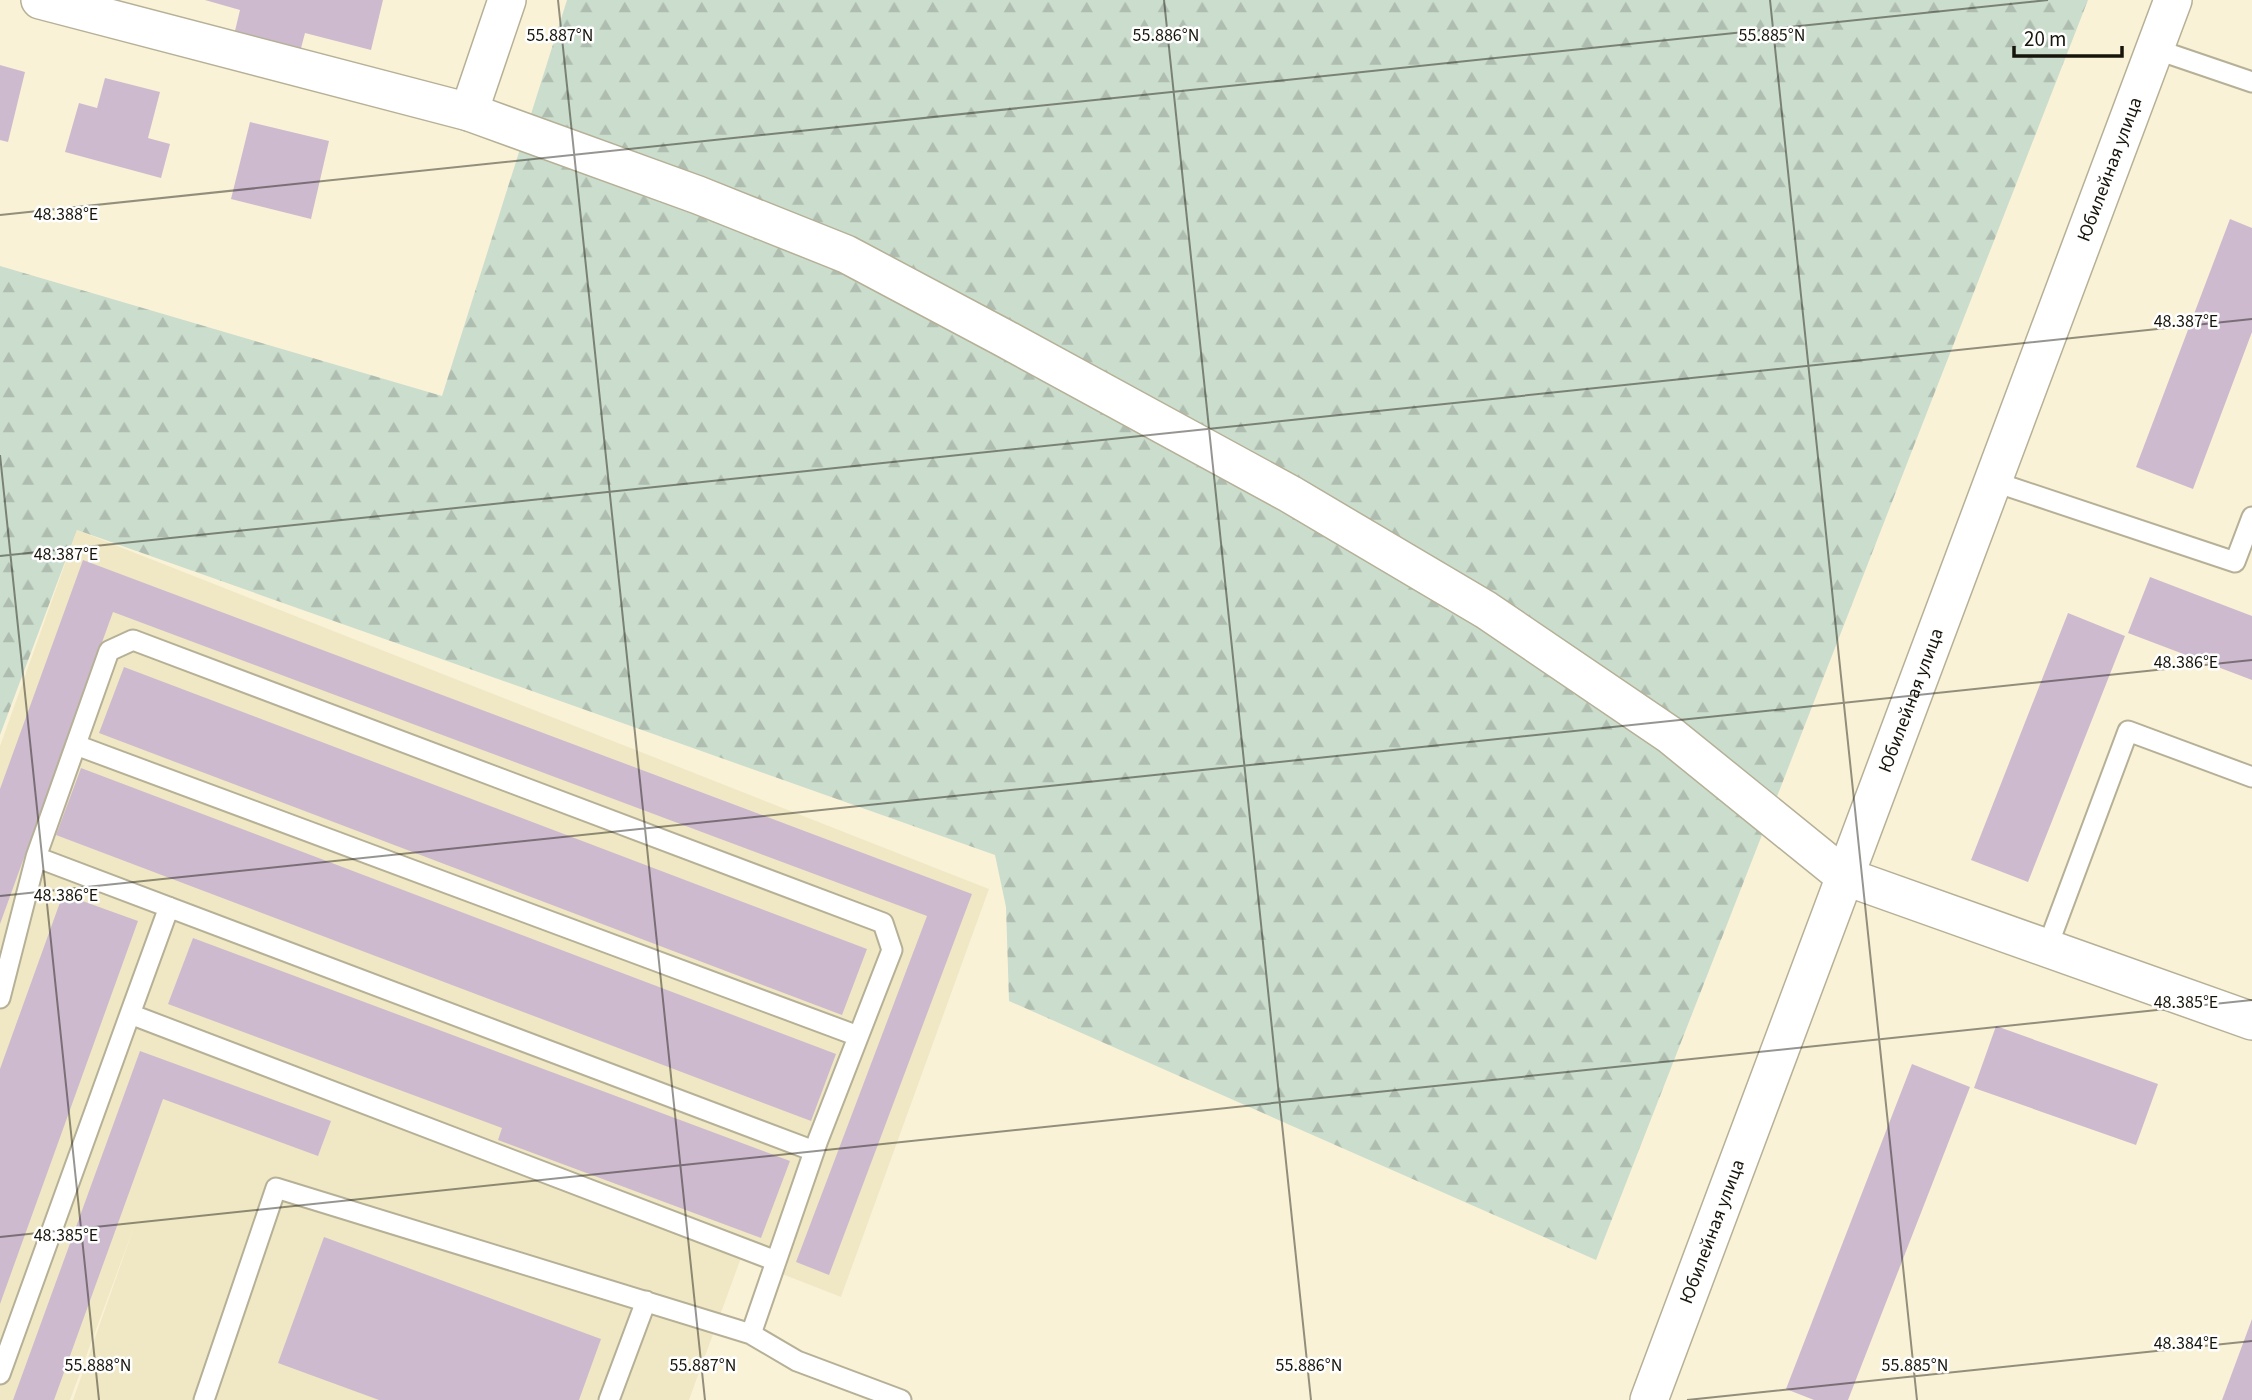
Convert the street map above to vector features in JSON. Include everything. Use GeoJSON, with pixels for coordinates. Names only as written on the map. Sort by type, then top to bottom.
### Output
{"type":"FeatureCollection","features":[{"type":"Feature","properties":{"kind":"street"},"geometry":{"type":"LineString","coordinates":[[40,0],[469,113],[698,195],[846,254],[1290,494],[1486,610],[1670,735],[1844,876],[2252,1021]]}},
{"type":"Feature","properties":{"kind":"street"},"geometry":{"type":"LineString","coordinates":[[469,113],[508,0]]}},
{"type":"Feature","properties":{"kind":"street","name":"Юбилейная улица"},"geometry":{"type":"LineString","coordinates":[[1649,1400],[2173,0]]}},
{"type":"Feature","properties":{"kind":"lane"},"geometry":{"type":"LineString","coordinates":[[2155,49],[2252,82]]}},
{"type":"Feature","properties":{"kind":"lane"},"geometry":{"type":"LineString","coordinates":[[1992,481],[2235,562],[2252,517]]}},
{"type":"Feature","properties":{"kind":"lane"},"geometry":{"type":"LineString","coordinates":[[0,998],[36,857],[109,651],[133,640],[883,923],[892,950],[814,1151],[751,1334]]}},
{"type":"Feature","properties":{"kind":"lane"},"geometry":{"type":"LineString","coordinates":[[2047,948],[2128,731],[2252,778]]}},
{"type":"Feature","properties":{"kind":"lane"},"geometry":{"type":"LineString","coordinates":[[76,745],[858,1036]]}},
{"type":"Feature","properties":{"kind":"lane"},"geometry":{"type":"LineString","coordinates":[[36,857],[814,1151]]}},
{"type":"Feature","properties":{"kind":"lane"},"geometry":{"type":"LineString","coordinates":[[0,1374],[169,907]]}},
{"type":"Feature","properties":{"kind":"lane"},"geometry":{"type":"LineString","coordinates":[[130,1014],[776,1261]]}},
{"type":"Feature","properties":{"kind":"lane"},"geometry":{"type":"LineString","coordinates":[[204,1400],[276,1188],[751,1334],[797,1361],[901,1400]]}},
{"type":"Feature","properties":{"kind":"lane"},"geometry":{"type":"LineString","coordinates":[[609,1400],[646,1301]]}},
{"type":"Feature","properties":{"kind":"shaded area"},"geometry":{"type":"Polygon","coordinates":[[[77,530],[989,889],[841,1297],[741,1258],[689,1400],[73,1400],[134,1227],[70,1400],[0,1400],[0,746],[77,530]]]}},
{"type":"Feature","properties":{"kind":"green space"},"geometry":{"type":"Polygon","coordinates":[[[567,0],[2088,0],[1596,1260],[1009,1001],[1006,907],[995,855],[77,530],[0,735],[0,266],[442,396],[567,0]]]}},
{"type":"Feature","properties":{"kind":"building"},"geometry":{"type":"Polygon","coordinates":[[[205,0],[383,0],[371,50],[305,33],[300,52],[234,35],[240,10],[205,0]]]}},
{"type":"Feature","properties":{"kind":"building"},"geometry":{"type":"Polygon","coordinates":[[[0,65],[25,72],[8,142],[0,140],[0,65]]]}},
{"type":"Feature","properties":{"kind":"building"},"geometry":{"type":"Polygon","coordinates":[[[105,78],[160,92],[148,138],[170,144],[161,178],[65,152],[79,103],[97,108],[105,78]]]}},
{"type":"Feature","properties":{"kind":"building"},"geometry":{"type":"Polygon","coordinates":[[[250,122],[329,141],[311,219],[231,199],[250,122]]]}},
{"type":"Feature","properties":{"kind":"building"},"geometry":{"type":"Polygon","coordinates":[[[2230,219],[2252,228],[2252,332],[2193,489],[2136,467],[2230,219]]]}},
{"type":"Feature","properties":{"kind":"building"},"geometry":{"type":"Polygon","coordinates":[[[83,560],[972,894],[829,1275],[796,1262],[927,916],[113,612],[0,924],[0,789],[83,560]]]}},
{"type":"Feature","properties":{"kind":"building"},"geometry":{"type":"Polygon","coordinates":[[[2150,577],[2252,616],[2252,680],[2128,633],[2150,577]]]}},
{"type":"Feature","properties":{"kind":"building"},"geometry":{"type":"Polygon","coordinates":[[[2068,613],[2125,636],[2028,882],[1971,860],[2068,613]]]}},
{"type":"Feature","properties":{"kind":"building"},"geometry":{"type":"Polygon","coordinates":[[[124,667],[867,949],[842,1015],[99,733],[124,667]]]}},
{"type":"Feature","properties":{"kind":"building"},"geometry":{"type":"Polygon","coordinates":[[[81,768],[836,1054],[811,1121],[56,835],[81,768]]]}},
{"type":"Feature","properties":{"kind":"building"},"geometry":{"type":"Polygon","coordinates":[[[63,894],[138,921],[0,1304],[0,1069],[63,894]]]}},
{"type":"Feature","properties":{"kind":"building"},"geometry":{"type":"Polygon","coordinates":[[[193,938],[790,1161],[761,1238],[498,1140],[502,1128],[168,1004],[193,938]]]}},
{"type":"Feature","properties":{"kind":"building"},"geometry":{"type":"Polygon","coordinates":[[[1996,1026],[2158,1084],[2136,1145],[1974,1088],[1996,1026]]]}},
{"type":"Feature","properties":{"kind":"building"},"geometry":{"type":"Polygon","coordinates":[[[140,1051],[331,1121],[318,1156],[163,1099],[54,1400],[13,1400],[140,1051]]]}},
{"type":"Feature","properties":{"kind":"building"},"geometry":{"type":"Polygon","coordinates":[[[1912,1064],[1970,1087],[1848,1400],[1814,1400],[1786,1389],[1912,1064]]]}},
{"type":"Feature","properties":{"kind":"building"},"geometry":{"type":"Polygon","coordinates":[[[324,1237],[601,1339],[579,1400],[379,1400],[278,1363],[324,1237]]]}},
{"type":"Feature","properties":{"kind":"building"},"geometry":{"type":"Polygon","coordinates":[[[2252,1319],[2252,1400],[2222,1400],[2252,1319]]]}}]}
